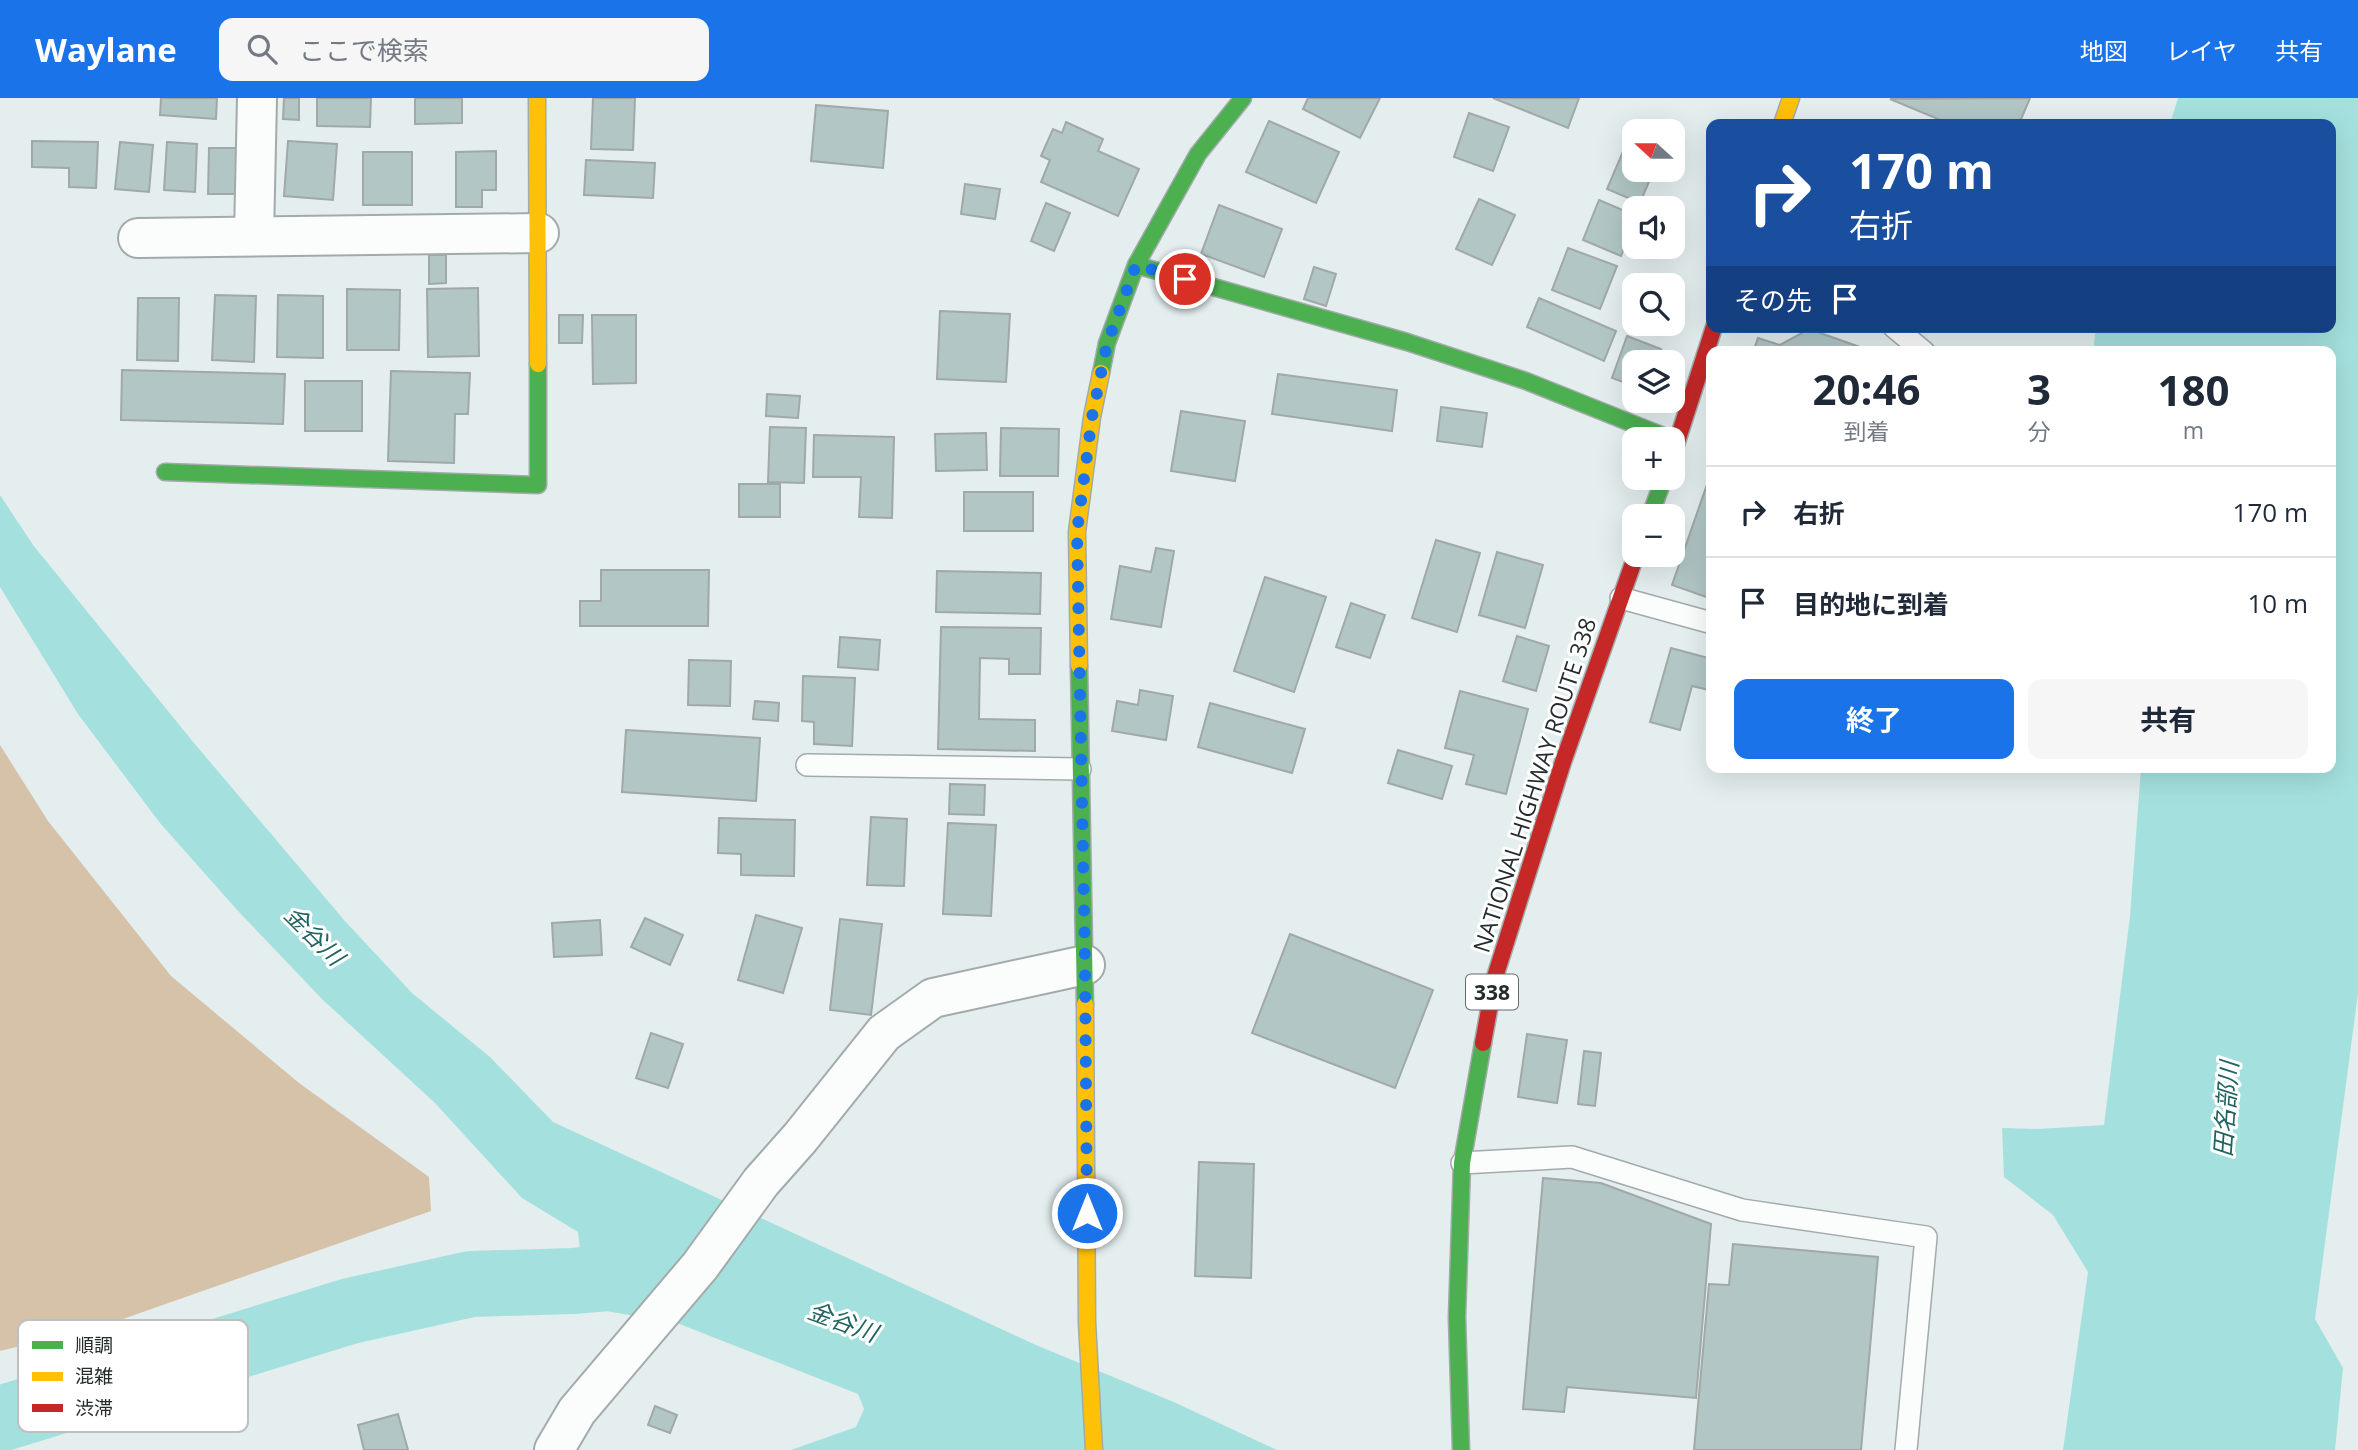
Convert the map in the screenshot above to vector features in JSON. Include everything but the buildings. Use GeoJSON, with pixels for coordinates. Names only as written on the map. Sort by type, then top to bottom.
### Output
{"type":"FeatureCollection","features":[{"type":"Feature","properties":{"kind":"main road"},"geometry":{"type":"LineString","coordinates":[[165,472],[538,485],[537,98]]}},
{"type":"Feature","properties":{"kind":"main road"},"geometry":{"type":"LineString","coordinates":[[1094,1450],[1087,1322],[1085,965],[1077,532],[1092,417],[1107,344],[1136,265],[1198,155],[1243,98]]}},
{"type":"Feature","properties":{"kind":"main road"},"geometry":{"type":"LineString","coordinates":[[1784,119],[1791,98]]}},
{"type":"Feature","properties":{"kind":"main road"},"geometry":{"type":"LineString","coordinates":[[1136,265],[1407,342],[1526,381],[1634,427]]}},
{"type":"Feature","properties":{"kind":"main road"},"geometry":{"type":"LineString","coordinates":[[1680,427],[1706,350]]}},
{"type":"Feature","properties":{"kind":"main road","name":"NATIONAL HIGHWAY ROUTE 338"},"geometry":{"type":"LineString","coordinates":[[1461,1450],[1457,1317],[1462,1163],[1495,977],[1563,762],[1632,567]]}},
{"type":"Feature","properties":{"kind":"street"},"geometry":{"type":"LineString","coordinates":[[254,236],[257,98]]}},
{"type":"Feature","properties":{"kind":"street"},"geometry":{"type":"LineString","coordinates":[[138,238],[539,233]]}},
{"type":"Feature","properties":{"kind":"street"},"geometry":{"type":"LineString","coordinates":[[554,1450],[577,1411],[700,1266],[761,1182],[884,1033],[933,998],[1085,965]]}},
{"type":"Feature","properties":{"kind":"lane"},"geometry":{"type":"LineString","coordinates":[[1901,333],[1917,346]]}},
{"type":"Feature","properties":{"kind":"lane"},"geometry":{"type":"LineString","coordinates":[[1621,598],[1706,621]]}},
{"type":"Feature","properties":{"kind":"lane"},"geometry":{"type":"LineString","coordinates":[[807,765],[1080,769]]}},
{"type":"Feature","properties":{"kind":"lane"},"geometry":{"type":"LineString","coordinates":[[1462,1163],[1572,1157],[1742,1210],[1926,1237],[1906,1450]]}},
{"type":"Feature","properties":{"kind":"shaded area"},"geometry":{"type":"Polygon","coordinates":[[[0,745],[48,821],[171,976],[299,1083],[429,1177],[431,1211],[120,1320],[18,1320],[18,1347],[0,1351],[0,745]]]}},
{"type":"Feature","properties":{"kind":"water","name":"田名部川"},"geometry":{"type":"Polygon","coordinates":[[[2178,98],[2358,98],[2358,993],[2315,1319],[2343,1368],[2335,1450],[2063,1450],[2088,1272],[2053,1215],[2004,1177],[2002,1128],[2104,1125],[2130,916],[2141,773],[2336,773],[2336,346],[2094,346],[2095,333],[2336,333],[2336,119],[2172,119],[2178,98]]]}},
{"type":"Feature","properties":{"kind":"water"},"geometry":{"type":"Polygon","coordinates":[[[0,495],[33,545],[194,743],[344,920],[412,993],[490,1057],[553,1122],[1036,1345],[1176,1403],[1277,1450],[791,1450],[856,1427],[864,1409],[858,1394],[677,1323],[570,1305],[573,1281],[581,1258],[578,1232],[522,1198],[435,1103],[322,999],[238,911],[160,823],[78,714],[0,587],[0,495]]]}},
{"type":"Feature","properties":{"kind":"waterway","name":"金谷川"},"geometry":{"type":"LineString","coordinates":[[248,1342],[350,1311],[471,1284],[573,1281],[665,1273]]}},
{"type":"Feature","properties":{"kind":"waterway","name":"金谷川"},"geometry":{"type":"LineString","coordinates":[[0,1419],[18,1413]]}},
{"type":"Feature","properties":{"kind":"traffic: fast"},"geometry":{"type":"LineString","coordinates":[[1101,373],[1107,343],[1136,265],[1198,154],[1243,98]]}},
{"type":"Feature","properties":{"kind":"traffic: fast"},"geometry":{"type":"LineString","coordinates":[[1136,265],[1407,342],[1526,381],[1641,427]]}},
{"type":"Feature","properties":{"kind":"traffic: fast"},"geometry":{"type":"LineString","coordinates":[[165,472],[538,485],[538,364]]}},
{"type":"Feature","properties":{"kind":"traffic: fast"},"geometry":{"type":"LineString","coordinates":[[1654,504],[1660,490]]}},
{"type":"Feature","properties":{"kind":"traffic: fast"},"geometry":{"type":"LineString","coordinates":[[1079,666],[1085,1004]]}},
{"type":"Feature","properties":{"kind":"traffic: fast"},"geometry":{"type":"LineString","coordinates":[[1461,1450],[1457,1317],[1462,1163],[1483,1043]]}},
{"type":"Feature","properties":{"kind":"traffic: slow"},"geometry":{"type":"LineString","coordinates":[[537,98],[538,364]]}},
{"type":"Feature","properties":{"kind":"traffic: slow"},"geometry":{"type":"LineString","coordinates":[[1784,119],[1791,98]]}},
{"type":"Feature","properties":{"kind":"traffic: slow"},"geometry":{"type":"LineString","coordinates":[[1079,666],[1077,532],[1092,417],[1101,373]]}},
{"type":"Feature","properties":{"kind":"traffic: slow"},"geometry":{"type":"LineString","coordinates":[[1085,1004],[1087,1322],[1094,1450]]}},
{"type":"Feature","properties":{"kind":"traffic: jam"},"geometry":{"type":"LineString","coordinates":[[1708,346],[1712,333]]}},
{"type":"Feature","properties":{"kind":"traffic: jam"},"geometry":{"type":"LineString","coordinates":[[1682,427],[1706,352]]}},
{"type":"Feature","properties":{"kind":"traffic: jam"},"geometry":{"type":"LineString","coordinates":[[1483,1043],[1495,977],[1563,762],[1632,567]]}},
{"type":"Feature","properties":{"kind":"route"},"geometry":{"type":"LineString","coordinates":[[1087,1213],[1077,532],[1092,417],[1107,344],[1136,265],[1185,279]]}}]}
